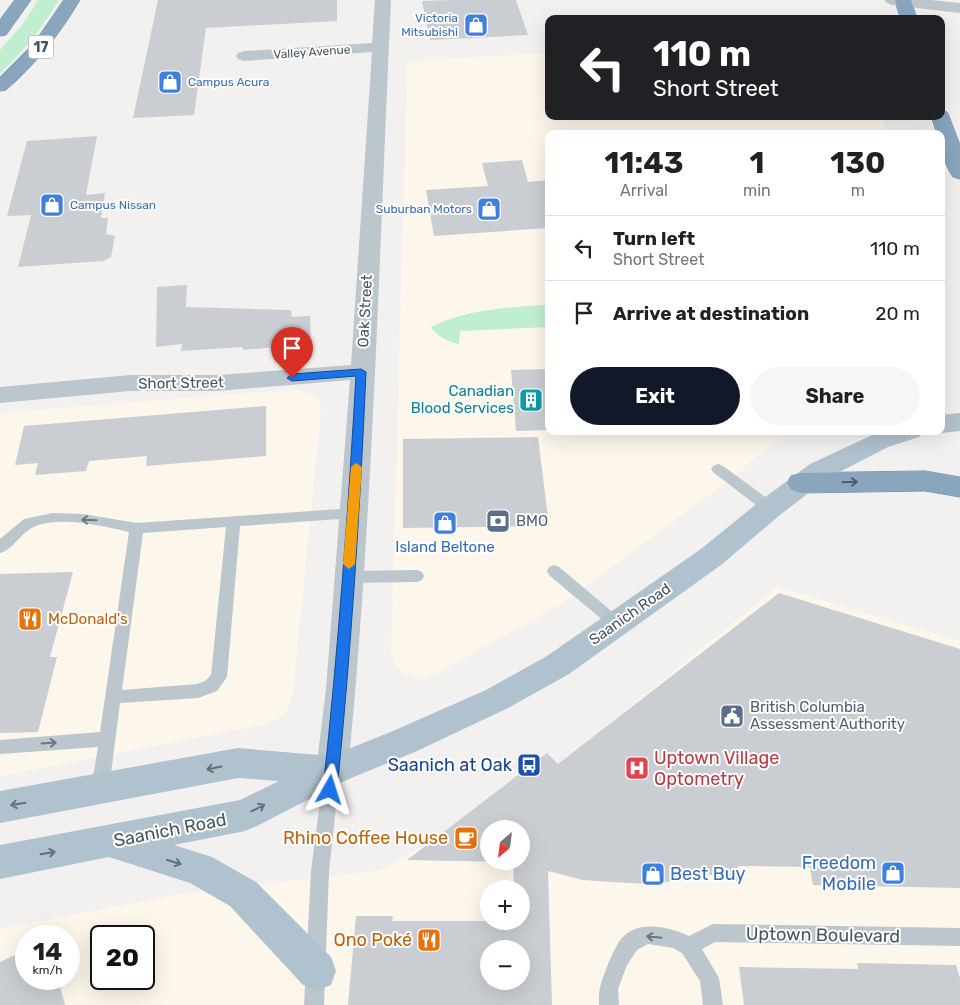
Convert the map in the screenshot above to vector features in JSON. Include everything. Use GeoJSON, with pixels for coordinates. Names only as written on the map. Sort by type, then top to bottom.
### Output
{"type":"FeatureCollection","features":[{"type":"Feature","properties":{"kind":"highway"},"geometry":{"type":"LineString","coordinates":[[0,31],[23,0]]}},
{"type":"Feature","properties":{"kind":"highway","name":"17"},"geometry":{"type":"LineString","coordinates":[[0,86],[23,67],[44,43],[72,0]]}},
{"type":"Feature","properties":{"kind":"highway"},"geometry":{"type":"LineString","coordinates":[[900,0],[907,15]]}},
{"type":"Feature","properties":{"kind":"highway"},"geometry":{"type":"LineString","coordinates":[[945,130],[960,173]]}},
{"type":"Feature","properties":{"kind":"highway"},"geometry":{"type":"LineString","coordinates":[[801,483],[925,481],[960,487]]}},
{"type":"Feature","properties":{"kind":"main road"},"geometry":{"type":"LineString","coordinates":[[945,424],[960,422]]}},
{"type":"Feature","properties":{"kind":"main road","name":"Saanich Road"},"geometry":{"type":"LineString","coordinates":[[0,862],[245,815],[332,771],[405,741],[497,699],[558,665],[711,557],[801,483],[832,463],[858,450],[898,435]]}},
{"type":"Feature","properties":{"kind":"main road","name":"Saanich Road"},"geometry":{"type":"LineString","coordinates":[[0,807],[238,763],[332,771]]}},
{"type":"Feature","properties":{"kind":"main road"},"geometry":{"type":"LineString","coordinates":[[111,842],[199,869],[243,894],[315,988]]}},
{"type":"Feature","properties":{"kind":"street","name":"Oak Street"},"geometry":{"type":"LineString","coordinates":[[332,771],[354,513],[382,0]]}},
{"type":"Feature","properties":{"kind":"street"},"geometry":{"type":"LineString","coordinates":[[900,0],[960,8]]}},
{"type":"Feature","properties":{"kind":"street","name":"Valley Avenue"},"geometry":{"type":"LineString","coordinates":[[244,56],[380,47]]}},
{"type":"Feature","properties":{"kind":"street","name":"Short Street"},"geometry":{"type":"LineString","coordinates":[[0,395],[130,383],[218,383],[361,372]]}},
{"type":"Feature","properties":{"kind":"lane"},"geometry":{"type":"LineString","coordinates":[[718,469],[770,508]]}},
{"type":"Feature","properties":{"kind":"lane"},"geometry":{"type":"LineString","coordinates":[[0,548],[14,533],[30,523],[50,518],[98,520],[137,528],[354,513]]}},
{"type":"Feature","properties":{"kind":"lane"},"geometry":{"type":"LineString","coordinates":[[113,697],[198,691],[211,686],[219,677],[232,522]]}},
{"type":"Feature","properties":{"kind":"lane"},"geometry":{"type":"LineString","coordinates":[[100,789],[137,528]]}},
{"type":"Feature","properties":{"kind":"lane"},"geometry":{"type":"LineString","coordinates":[[554,571],[616,623]]}},
{"type":"Feature","properties":{"kind":"lane"},"geometry":{"type":"LineString","coordinates":[[348,577],[417,576]]}},
{"type":"Feature","properties":{"kind":"lane"},"geometry":{"type":"LineString","coordinates":[[0,747],[106,739]]}},
{"type":"Feature","properties":{"kind":"lane"},"geometry":{"type":"LineString","coordinates":[[315,988],[320,871],[332,771]]}},
{"type":"Feature","properties":{"kind":"lane","name":"Uptown Boulevard"},"geometry":{"type":"LineString","coordinates":[[689,946],[713,933],[960,937]]}},
{"type":"Feature","properties":{"kind":"lane"},"geometry":{"type":"LineString","coordinates":[[608,1005],[608,990],[620,959],[630,943],[647,935],[674,940],[689,946],[709,978],[713,1005]]}},
{"type":"Feature","properties":{"kind":"shaded area"},"geometry":{"type":"Polygon","coordinates":[[[545,53],[545,120],[883,120],[885,130],[545,130],[545,435],[786,435],[748,463],[743,470],[560,605],[427,677],[405,674],[398,669],[391,654],[407,61],[545,53]]]}},
{"type":"Feature","properties":{"kind":"shaded area"},"geometry":{"type":"Polygon","coordinates":[[[297,389],[315,396],[319,400],[321,411],[293,694],[287,710],[268,724],[0,776],[0,413],[297,389]]]}},
{"type":"Feature","properties":{"kind":"shaded area"},"geometry":{"type":"Polygon","coordinates":[[[777,587],[960,641],[960,1005],[0,1005],[0,929],[15,926],[15,990],[80,990],[80,925],[21,925],[180,894],[382,870],[553,770],[777,587]]]}},
{"type":"Feature","properties":{"kind":"green space"},"geometry":{"type":"Polygon","coordinates":[[[38,0],[59,0],[32,39],[0,73],[0,50],[23,24],[38,0]]]}},
{"type":"Feature","properties":{"kind":"green space"},"geometry":{"type":"Polygon","coordinates":[[[545,305],[545,327],[460,331],[459,344],[443,338],[431,327],[459,316],[504,308],[545,305]]]}},
{"type":"Feature","properties":{"kind":"building"},"geometry":{"type":"Polygon","coordinates":[[[158,0],[337,0],[337,21],[206,28],[194,115],[133,118],[158,0]]]}},
{"type":"Feature","properties":{"kind":"building","name":"Victoria Mitsubishi"},"geometry":{"type":"Polygon","coordinates":[[[516,0],[528,35],[430,40],[422,1],[516,0]]]}},
{"type":"Feature","properties":{"kind":"building","name":"Campus Nissan"},"geometry":{"type":"Polygon","coordinates":[[[97,136],[86,195],[105,193],[101,218],[108,218],[106,234],[115,236],[111,257],[103,261],[18,267],[31,215],[7,216],[27,141],[97,136]]]}},
{"type":"Feature","properties":{"kind":"building","name":"Suburban Motors"},"geometry":{"type":"Polygon","coordinates":[[[522,160],[528,182],[545,180],[545,228],[434,236],[426,190],[488,186],[482,163],[522,160]]]}},
{"type":"Feature","properties":{"kind":"building"},"geometry":{"type":"Polygon","coordinates":[[[187,285],[186,307],[291,310],[292,317],[310,316],[311,344],[243,350],[243,347],[181,351],[182,344],[156,347],[157,287],[187,285]]]}},
{"type":"Feature","properties":{"kind":"building","name":"Canadian Blood Services"},"geometry":{"type":"Polygon","coordinates":[[[545,369],[545,430],[516,431],[511,370],[545,369]]]}},
{"type":"Feature","properties":{"kind":"building"},"geometry":{"type":"Polygon","coordinates":[[[266,406],[266,456],[146,466],[147,456],[89,461],[86,471],[35,475],[38,463],[15,465],[24,426],[266,406]]]}},
{"type":"Feature","properties":{"kind":"building"},"geometry":{"type":"Polygon","coordinates":[[[538,437],[549,526],[403,528],[403,439],[538,437]]]}},
{"type":"Feature","properties":{"kind":"building","name":"McDonald's"},"geometry":{"type":"Polygon","coordinates":[[[73,572],[50,657],[57,657],[38,732],[0,733],[0,574],[73,572]]]}},
{"type":"Feature","properties":{"kind":"building"},"geometry":{"type":"Polygon","coordinates":[[[779,593],[960,649],[960,888],[813,885],[810,867],[738,866],[740,883],[708,874],[684,880],[648,884],[583,880],[548,871],[552,1005],[348,1005],[356,916],[393,916],[392,921],[480,921],[480,930],[530,930],[530,880],[514,880],[513,870],[530,870],[530,820],[480,820],[480,861],[407,860],[547,753],[558,764],[779,593]]]}},
{"type":"Feature","properties":{"kind":"building"},"geometry":{"type":"Polygon","coordinates":[[[15,955],[15,990],[61,990],[65,1005],[0,1005],[0,962],[15,955]]]}},
{"type":"Feature","properties":{"kind":"building"},"geometry":{"type":"Polygon","coordinates":[[[857,963],[956,965],[960,978],[960,1005],[744,1005],[739,967],[858,969],[857,963]]]}},
{"type":"Feature","properties":{"kind":"slow traffic"},"geometry":{"type":"LineString","coordinates":[[349,564],[356,467]]}},
{"type":"Feature","properties":{"kind":"place","name":"Victoria Mitsubishi"},"geometry":{"type":"Point","coordinates":[476,25]}},
{"type":"Feature","properties":{"kind":"place","name":"Campus Acura"},"geometry":{"type":"Point","coordinates":[170,82]}},
{"type":"Feature","properties":{"kind":"place","name":"Campus Nissan"},"geometry":{"type":"Point","coordinates":[52,205]}},
{"type":"Feature","properties":{"kind":"place","name":"Suburban Motors"},"geometry":{"type":"Point","coordinates":[489,209]}},
{"type":"Feature","properties":{"kind":"place","name":"Canadian Blood Services"},"geometry":{"type":"Point","coordinates":[531,400]}},
{"type":"Feature","properties":{"kind":"place","name":"BMO"},"geometry":{"type":"Point","coordinates":[498,521]}},
{"type":"Feature","properties":{"kind":"place","name":"Island Beltone"},"geometry":{"type":"Point","coordinates":[445,523]}},
{"type":"Feature","properties":{"kind":"place","name":"McDonald's"},"geometry":{"type":"Point","coordinates":[30,619]}},
{"type":"Feature","properties":{"kind":"place","name":"British Columbia Assessment Authority"},"geometry":{"type":"Point","coordinates":[732,716]}},
{"type":"Feature","properties":{"kind":"place","name":"Saanich at Oak"},"geometry":{"type":"Point","coordinates":[529,765]}},
{"type":"Feature","properties":{"kind":"place","name":"Uptown Village Optometry"},"geometry":{"type":"Point","coordinates":[637,768]}},
{"type":"Feature","properties":{"kind":"place","name":"Rhino Coffee House"},"geometry":{"type":"Point","coordinates":[466,838]}},
{"type":"Feature","properties":{"kind":"place","name":"Freedom Mobile"},"geometry":{"type":"Point","coordinates":[893,873]}},
{"type":"Feature","properties":{"kind":"place","name":"Best Buy"},"geometry":{"type":"Point","coordinates":[653,874]}},
{"type":"Feature","properties":{"kind":"place","name":"Ono Poké"},"geometry":{"type":"Point","coordinates":[429,940]}},
{"type":"Feature","properties":{"kind":"route"},"geometry":{"type":"LineString","coordinates":[[292,378],[361,372],[354,513],[330,790]]}}]}
